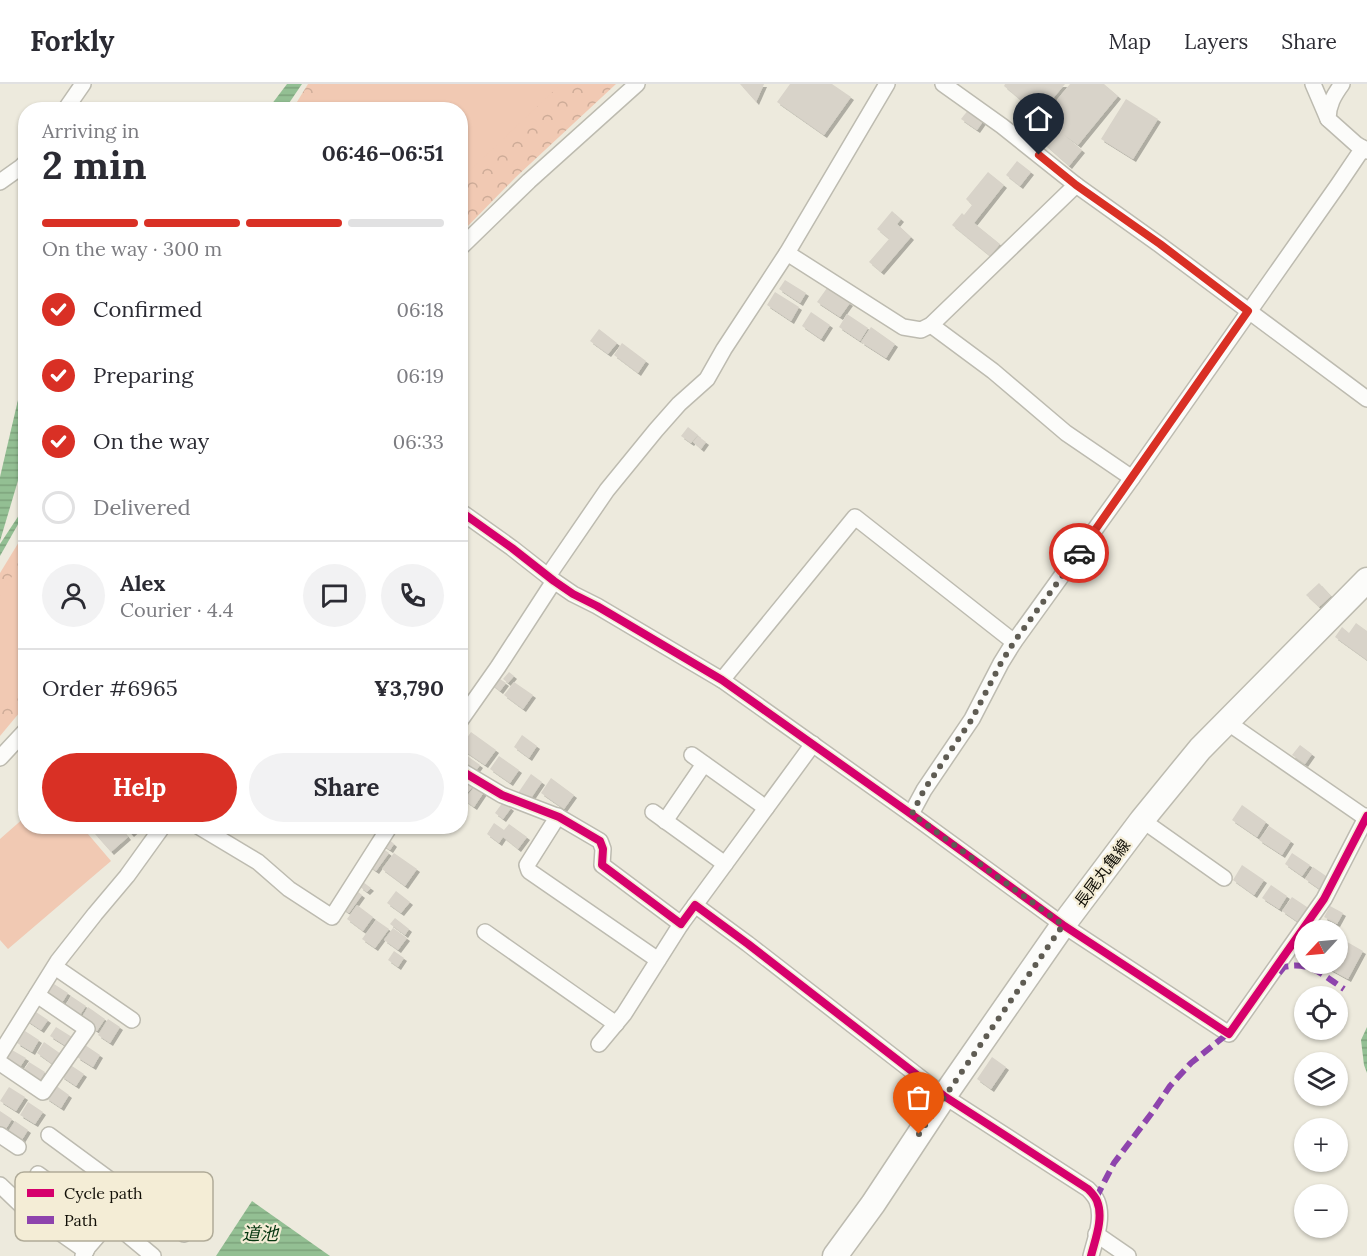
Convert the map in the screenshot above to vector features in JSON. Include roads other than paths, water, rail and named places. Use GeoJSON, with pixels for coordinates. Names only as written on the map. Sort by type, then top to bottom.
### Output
{"type":"FeatureCollection","features":[{"type":"Feature","properties":{"kind":"main road","name":"長尾丸亀線"},"geometry":{"type":"LineString","coordinates":[[835,1256],[1063,925],[1175,778],[1200,749],[1367,580]]}},
{"type":"Feature","properties":{"kind":"street"},"geometry":{"type":"LineString","coordinates":[[71,102],[83,84]]}},
{"type":"Feature","properties":{"kind":"street"},"geometry":{"type":"LineString","coordinates":[[468,240],[529,181],[637,84]]}},
{"type":"Feature","properties":{"kind":"street"},"geometry":{"type":"LineString","coordinates":[[468,710],[498,667],[607,490],[656,430],[707,379],[787,253],[887,84]]}},
{"type":"Feature","properties":{"kind":"street"},"geometry":{"type":"LineString","coordinates":[[943,84],[1367,399]]}},
{"type":"Feature","properties":{"kind":"street"},"geometry":{"type":"LineString","coordinates":[[912,814],[924,790],[972,719],[1014,642],[1365,149],[1336,128],[1328,119],[1313,84]]}},
{"type":"Feature","properties":{"kind":"street"},"geometry":{"type":"LineString","coordinates":[[1328,119],[1328,110],[1342,84]]}},
{"type":"Feature","properties":{"kind":"street"},"geometry":{"type":"LineString","coordinates":[[0,182],[18,169]]}},
{"type":"Feature","properties":{"kind":"street"},"geometry":{"type":"LineString","coordinates":[[787,253],[903,327],[921,330],[931,325],[1076,185]]}},
{"type":"Feature","properties":{"kind":"street"},"geometry":{"type":"LineString","coordinates":[[931,325],[993,371],[1066,433],[1132,478]]}},
{"type":"Feature","properties":{"kind":"street"},"geometry":{"type":"LineString","coordinates":[[468,517],[573,594],[722,680],[912,814],[1063,925],[1229,1034],[1324,899],[1367,817],[1227,722]]}},
{"type":"Feature","properties":{"kind":"street"},"geometry":{"type":"LineString","coordinates":[[722,680],[855,517],[1014,642]]}},
{"type":"Feature","properties":{"kind":"street"},"geometry":{"type":"LineString","coordinates":[[0,758],[18,739]]}},
{"type":"Feature","properties":{"kind":"street"},"geometry":{"type":"LineString","coordinates":[[599,1044],[624,1014],[694,905],[813,744]]}},
{"type":"Feature","properties":{"kind":"street"},"geometry":{"type":"LineString","coordinates":[[725,864],[659,816],[698,759],[766,808]]}},
{"type":"Feature","properties":{"kind":"street"},"geometry":{"type":"LineString","coordinates":[[468,775],[502,795],[558,816],[600,841],[603,849],[602,865],[681,924]]}},
{"type":"Feature","properties":{"kind":"street"},"geometry":{"type":"LineString","coordinates":[[558,816],[527,864],[529,871],[658,960]]}},
{"type":"Feature","properties":{"kind":"street"},"geometry":{"type":"LineString","coordinates":[[1142,820],[1224,878]]}},
{"type":"Feature","properties":{"kind":"street"},"geometry":{"type":"LineString","coordinates":[[0,1054],[58,960],[127,876],[157,834]]}},
{"type":"Feature","properties":{"kind":"street"},"geometry":{"type":"LineString","coordinates":[[211,834],[258,862],[289,888],[332,917],[385,834]]}},
{"type":"Feature","properties":{"kind":"street"},"geometry":{"type":"LineString","coordinates":[[694,905],[944,1096],[1088,1189],[1096,1198],[1099,1207],[1099,1221],[1091,1256]]}},
{"type":"Feature","properties":{"kind":"street"},"geometry":{"type":"LineString","coordinates":[[485,932],[616,1024]]}},
{"type":"Feature","properties":{"kind":"street"},"geometry":{"type":"LineString","coordinates":[[55,967],[132,1020]]}},
{"type":"Feature","properties":{"kind":"street"},"geometry":{"type":"LineString","coordinates":[[0,1063],[43,1092],[87,1029],[37,995]]}},
{"type":"Feature","properties":{"kind":"street"},"geometry":{"type":"LineString","coordinates":[[0,1135],[18,1148]]}},
{"type":"Feature","properties":{"kind":"street"},"geometry":{"type":"LineString","coordinates":[[49,1136],[99,1172]]}},
{"type":"Feature","properties":{"kind":"street"},"geometry":{"type":"LineString","coordinates":[[0,1185],[15,1198]]}},
{"type":"Feature","properties":{"kind":"street"},"geometry":{"type":"LineString","coordinates":[[1096,1234],[1128,1256]]}},
{"type":"Feature","properties":{"kind":"street"},"geometry":{"type":"LineString","coordinates":[[67,1241],[84,1254],[94,1241]]}},
{"type":"Feature","properties":{"kind":"street"},"geometry":{"type":"LineString","coordinates":[[133,1241],[153,1256]]}},
{"type":"Feature","properties":{"kind":"water"},"geometry":{"type":"Polygon","coordinates":[[[287,84],[302,84],[290,102],[273,102],[287,84]]]}},
{"type":"Feature","properties":{"kind":"water"},"geometry":{"type":"Polygon","coordinates":[[[18,400],[18,481],[0,541],[0,477],[18,400]]]}},
{"type":"Feature","properties":{"kind":"water"},"geometry":{"type":"Polygon","coordinates":[[[18,517],[18,524],[0,556],[0,544],[18,517]]]}},
{"type":"Feature","properties":{"kind":"water"},"geometry":{"type":"Polygon","coordinates":[[[1367,1027],[1367,1073],[1361,1040],[1367,1027]]]}},
{"type":"Feature","properties":{"kind":"water","name":"道池"},"geometry":{"type":"Polygon","coordinates":[[[252,1201],[330,1256],[216,1256],[252,1201]]]}}]}
